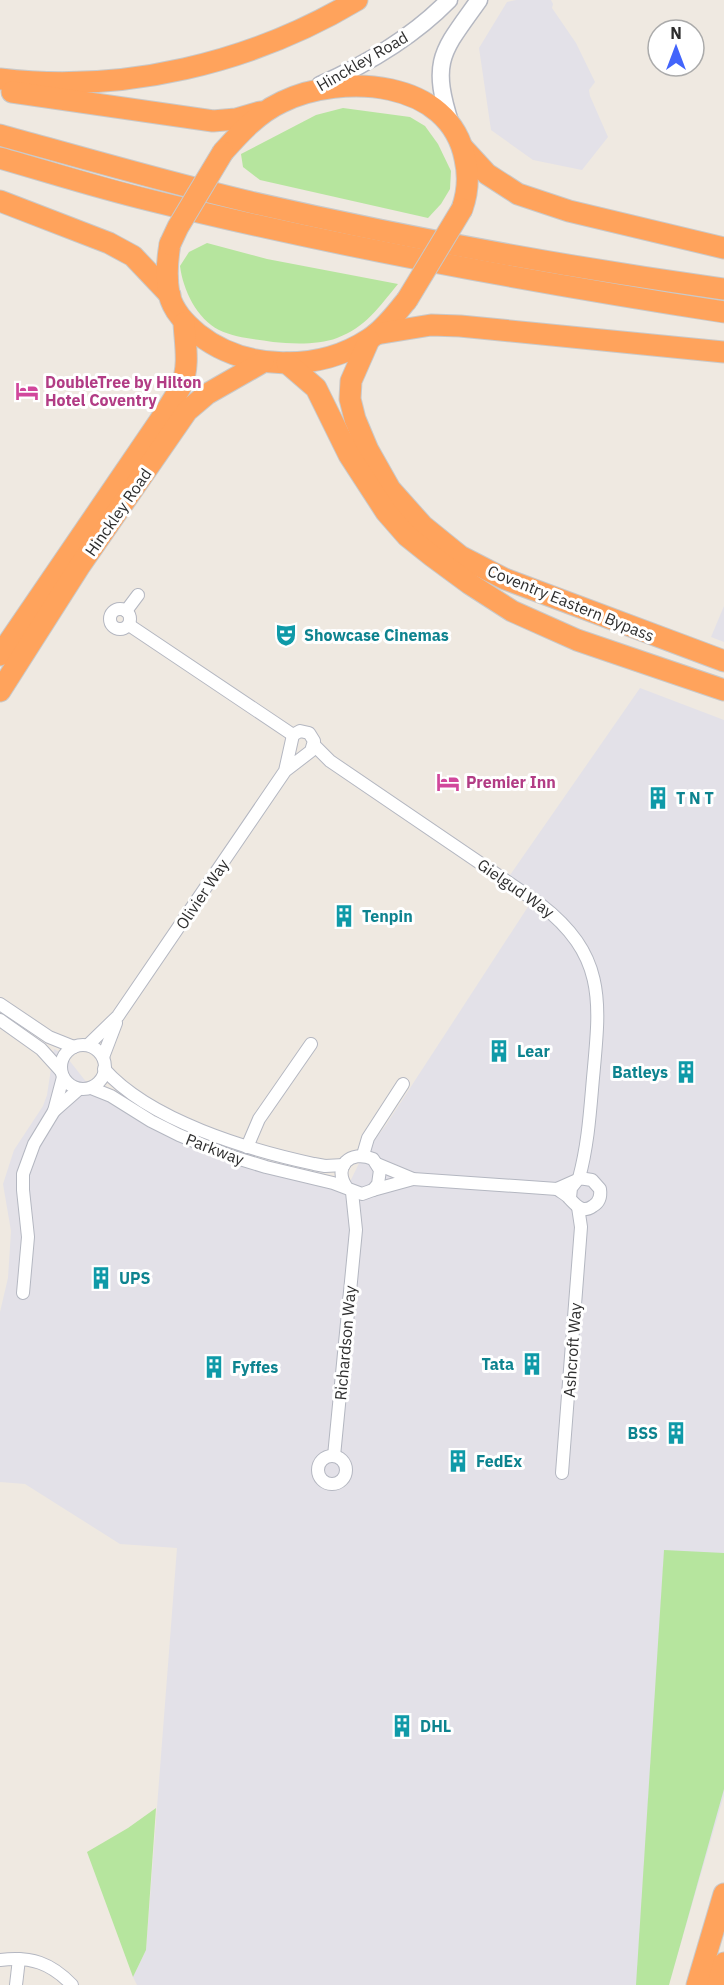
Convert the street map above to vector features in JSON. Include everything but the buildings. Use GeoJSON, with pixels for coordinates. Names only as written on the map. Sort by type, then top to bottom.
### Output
{"type":"FeatureCollection","features":[{"type":"Feature","properties":{"kind":"highway"},"geometry":{"type":"LineString","coordinates":[[0,79],[46,82],[91,81],[174,70],[245,52],[282,38],[328,17],[357,0]]}},
{"type":"Feature","properties":{"kind":"highway"},"geometry":{"type":"LineString","coordinates":[[0,90],[213,121],[268,110],[300,95],[320,89],[345,86],[392,90],[424,103],[440,114],[452,126],[463,147],[488,174],[518,194],[569,211],[724,248]]}},
{"type":"Feature","properties":{"kind":"highway"},"geometry":{"type":"LineString","coordinates":[[170,295],[166,266],[170,244],[178,226],[223,152],[240,132],[268,110]]}},
{"type":"Feature","properties":{"kind":"highway"},"geometry":{"type":"LineString","coordinates":[[0,135],[153,178],[368,228],[520,258],[724,289]]}},
{"type":"Feature","properties":{"kind":"highway"},"geometry":{"type":"LineString","coordinates":[[372,337],[407,300],[462,208],[468,180],[463,147]]}},
{"type":"Feature","properties":{"kind":"highway"},"geometry":{"type":"LineString","coordinates":[[0,158],[148,200],[363,248],[624,297],[724,312]]}},
{"type":"Feature","properties":{"kind":"highway"},"geometry":{"type":"LineString","coordinates":[[0,201],[109,243],[133,256],[170,295],[184,323],[214,346],[263,362],[287,363],[314,360],[339,353],[372,337],[431,325],[724,352]]}},
{"type":"Feature","properties":{"kind":"highway","name":"Hinckley Road"},"geometry":{"type":"LineString","coordinates":[[0,655],[163,416],[181,386],[185,374],[186,357],[184,323]]}},
{"type":"Feature","properties":{"kind":"highway","name":"Coventry Eastern Bypass"},"geometry":{"type":"LineString","coordinates":[[372,337],[351,381],[350,399],[355,419],[368,450],[390,489],[423,526],[460,555],[505,579],[724,662]]}},
{"type":"Feature","properties":{"kind":"highway","name":"Hinckley Road"},"geometry":{"type":"LineString","coordinates":[[0,691],[80,567],[187,411],[207,394],[263,362]]}},
{"type":"Feature","properties":{"kind":"highway","name":"Coventry Eastern Bypass"},"geometry":{"type":"LineString","coordinates":[[287,363],[316,388],[349,455],[386,512],[407,536],[432,556],[512,611],[577,640],[724,690]]}},
{"type":"Feature","properties":{"kind":"highway"},"geometry":{"type":"LineString","coordinates":[[697,1985],[724,1894]]}},
{"type":"Feature","properties":{"kind":"highway"},"geometry":{"type":"LineString","coordinates":[[718,1985],[724,1963]]}},
{"type":"Feature","properties":{"kind":"main road","name":"Hinckley Road"},"geometry":{"type":"LineString","coordinates":[[300,95],[379,54],[419,27],[449,0]]}},
{"type":"Feature","properties":{"kind":"main road"},"geometry":{"type":"LineString","coordinates":[[452,126],[441,89],[442,61],[450,42],[478,0]]}},
{"type":"Feature","properties":{"kind":"street"},"geometry":{"type":"LineString","coordinates":[[126,611],[138,595]]}},
{"type":"Feature","properties":{"kind":"street"},"geometry":{"type":"LineString","coordinates":[[119,609],[126,611],[130,616],[129,625],[120,630],[113,627],[110,621],[113,612],[119,609]]}},
{"type":"Feature","properties":{"kind":"street"},"geometry":{"type":"LineString","coordinates":[[129,625],[292,742],[296,753],[308,751],[312,737],[307,732],[300,731],[292,742]]}},
{"type":"Feature","properties":{"kind":"street","name":"Olivier Way"},"geometry":{"type":"LineString","coordinates":[[285,771],[292,742]]}},
{"type":"Feature","properties":{"kind":"street","name":"Olivier Way"},"geometry":{"type":"LineString","coordinates":[[88,1045],[118,1016],[285,771],[308,751]]}},
{"type":"Feature","properties":{"kind":"street","name":"Gielgud Way"},"geometry":{"type":"LineString","coordinates":[[308,751],[330,761],[540,904],[556,916],[577,940],[592,969],[599,1016],[582,1180]]}},
{"type":"Feature","properties":{"kind":"street"},"geometry":{"type":"LineString","coordinates":[[0,1004],[49,1037],[74,1047],[88,1045],[100,1052],[104,1063],[98,1082],[85,1088],[54,1111]]}},
{"type":"Feature","properties":{"kind":"street","name":"Olivier Way"},"geometry":{"type":"LineString","coordinates":[[104,1063],[118,1016]]}},
{"type":"Feature","properties":{"kind":"street"},"geometry":{"type":"LineString","coordinates":[[0,1020],[41,1049],[67,1083],[85,1088]]}},
{"type":"Feature","properties":{"kind":"street"},"geometry":{"type":"LineString","coordinates":[[247,1147],[259,1119],[311,1044]]}},
{"type":"Feature","properties":{"kind":"street"},"geometry":{"type":"LineString","coordinates":[[23,1293],[28,1238],[22,1190],[23,1174],[34,1144],[54,1111],[65,1055],[74,1047]]}},
{"type":"Feature","properties":{"kind":"street","name":"Parkway"},"geometry":{"type":"LineString","coordinates":[[104,1063],[115,1081],[123,1087],[176,1119],[215,1136],[247,1147],[314,1164],[344,1165]]}},
{"type":"Feature","properties":{"kind":"street"},"geometry":{"type":"LineString","coordinates":[[363,1155],[368,1138],[402,1084]]}},
{"type":"Feature","properties":{"kind":"street","name":"Parkway"},"geometry":{"type":"LineString","coordinates":[[85,1088],[111,1096],[151,1121],[208,1149],[350,1190]]}},
{"type":"Feature","properties":{"kind":"street"},"geometry":{"type":"LineString","coordinates":[[371,1191],[380,1178],[377,1164],[373,1159],[363,1155],[352,1157],[344,1165],[341,1176],[350,1190],[371,1191],[413,1179]]}},
{"type":"Feature","properties":{"kind":"street"},"geometry":{"type":"LineString","coordinates":[[377,1164],[413,1179],[557,1189],[582,1180]]}},
{"type":"Feature","properties":{"kind":"street","name":"Ashcroft Way"},"geometry":{"type":"LineString","coordinates":[[562,1473],[581,1227],[579,1205],[571,1188],[582,1180],[598,1184],[601,1195],[596,1205],[579,1205]]}},
{"type":"Feature","properties":{"kind":"street"},"geometry":{"type":"LineString","coordinates":[[557,1189],[579,1205]]}},
{"type":"Feature","properties":{"kind":"street","name":"Richardson Way"},"geometry":{"type":"LineString","coordinates":[[334,1456],[356,1230],[350,1190]]}},
{"type":"Feature","properties":{"kind":"street","name":"Richardson Way"},"geometry":{"type":"LineString","coordinates":[[356,1230],[371,1191]]}},
{"type":"Feature","properties":{"kind":"street"},"geometry":{"type":"LineString","coordinates":[[0,1960],[19,1959],[44,1963],[60,1972],[72,1985]]}},
{"type":"Feature","properties":{"kind":"street"},"geometry":{"type":"LineString","coordinates":[[15,1985],[19,1959]]}},
{"type":"Feature","properties":{"kind":"shaded area"},"geometry":{"type":"Polygon","coordinates":[[[551,0],[552,8],[576,43],[595,82],[589,90],[590,96],[608,137],[582,170],[533,160],[491,130],[479,48],[507,2],[551,0]]]}},
{"type":"Feature","properties":{"kind":"shaded area"},"geometry":{"type":"Polygon","coordinates":[[[724,606],[724,642],[711,637],[724,606]]]}},
{"type":"Feature","properties":{"kind":"shaded area"},"geometry":{"type":"Polygon","coordinates":[[[640,688],[724,720],[724,1795],[671,1977],[644,1985],[137,1985],[133,1977],[146,1950],[177,1548],[120,1544],[25,1484],[0,1482],[0,1312],[8,1278],[11,1231],[3,1184],[14,1150],[43,1106],[47,1095],[54,1049],[65,1055],[91,1088],[179,1135],[347,1188],[363,1155],[386,1125],[533,899],[506,881],[640,688]]]}},
{"type":"Feature","properties":{"kind":"green space"},"geometry":{"type":"Polygon","coordinates":[[[343,108],[410,117],[425,126],[438,144],[451,171],[450,189],[441,204],[428,218],[260,180],[243,167],[241,154],[316,115],[343,108]]]}},
{"type":"Feature","properties":{"kind":"green space"},"geometry":{"type":"Polygon","coordinates":[[[207,243],[267,259],[398,284],[364,322],[337,338],[314,343],[297,343],[239,337],[219,330],[204,319],[192,303],[184,285],[180,266],[189,252],[207,243]]]}},
{"type":"Feature","properties":{"kind":"green space"},"geometry":{"type":"Polygon","coordinates":[[[664,1550],[724,1553],[724,1789],[669,1985],[636,1985],[664,1550]]]}},
{"type":"Feature","properties":{"kind":"green space"},"geometry":{"type":"Polygon","coordinates":[[[156,1808],[146,1950],[133,1977],[87,1852],[128,1828],[156,1808]]]}},
{"type":"Feature","properties":{"kind":"place","name":"DoubleTree by Hilton Hotel Coventry"},"geometry":{"type":"Point","coordinates":[27,391]}},
{"type":"Feature","properties":{"kind":"place","name":"Showcase Cinemas"},"geometry":{"type":"Point","coordinates":[286,635]}},
{"type":"Feature","properties":{"kind":"place","name":"Premier Inn"},"geometry":{"type":"Point","coordinates":[448,782]}},
{"type":"Feature","properties":{"kind":"place","name":"T N T"},"geometry":{"type":"Point","coordinates":[658,798]}},
{"type":"Feature","properties":{"kind":"place","name":"Tenpin"},"geometry":{"type":"Point","coordinates":[344,916]}},
{"type":"Feature","properties":{"kind":"place","name":"Lear"},"geometry":{"type":"Point","coordinates":[499,1051]}},
{"type":"Feature","properties":{"kind":"place","name":"Batleys"},"geometry":{"type":"Point","coordinates":[686,1072]}},
{"type":"Feature","properties":{"kind":"place","name":"UPS"},"geometry":{"type":"Point","coordinates":[101,1278]}},
{"type":"Feature","properties":{"kind":"place","name":"Tata"},"geometry":{"type":"Point","coordinates":[532,1364]}},
{"type":"Feature","properties":{"kind":"place","name":"Fyffes"},"geometry":{"type":"Point","coordinates":[214,1367]}},
{"type":"Feature","properties":{"kind":"place","name":"BSS"},"geometry":{"type":"Point","coordinates":[676,1433]}},
{"type":"Feature","properties":{"kind":"place","name":"FedEx"},"geometry":{"type":"Point","coordinates":[458,1461]}},
{"type":"Feature","properties":{"kind":"place","name":"DHL"},"geometry":{"type":"Point","coordinates":[402,1726]}}]}
